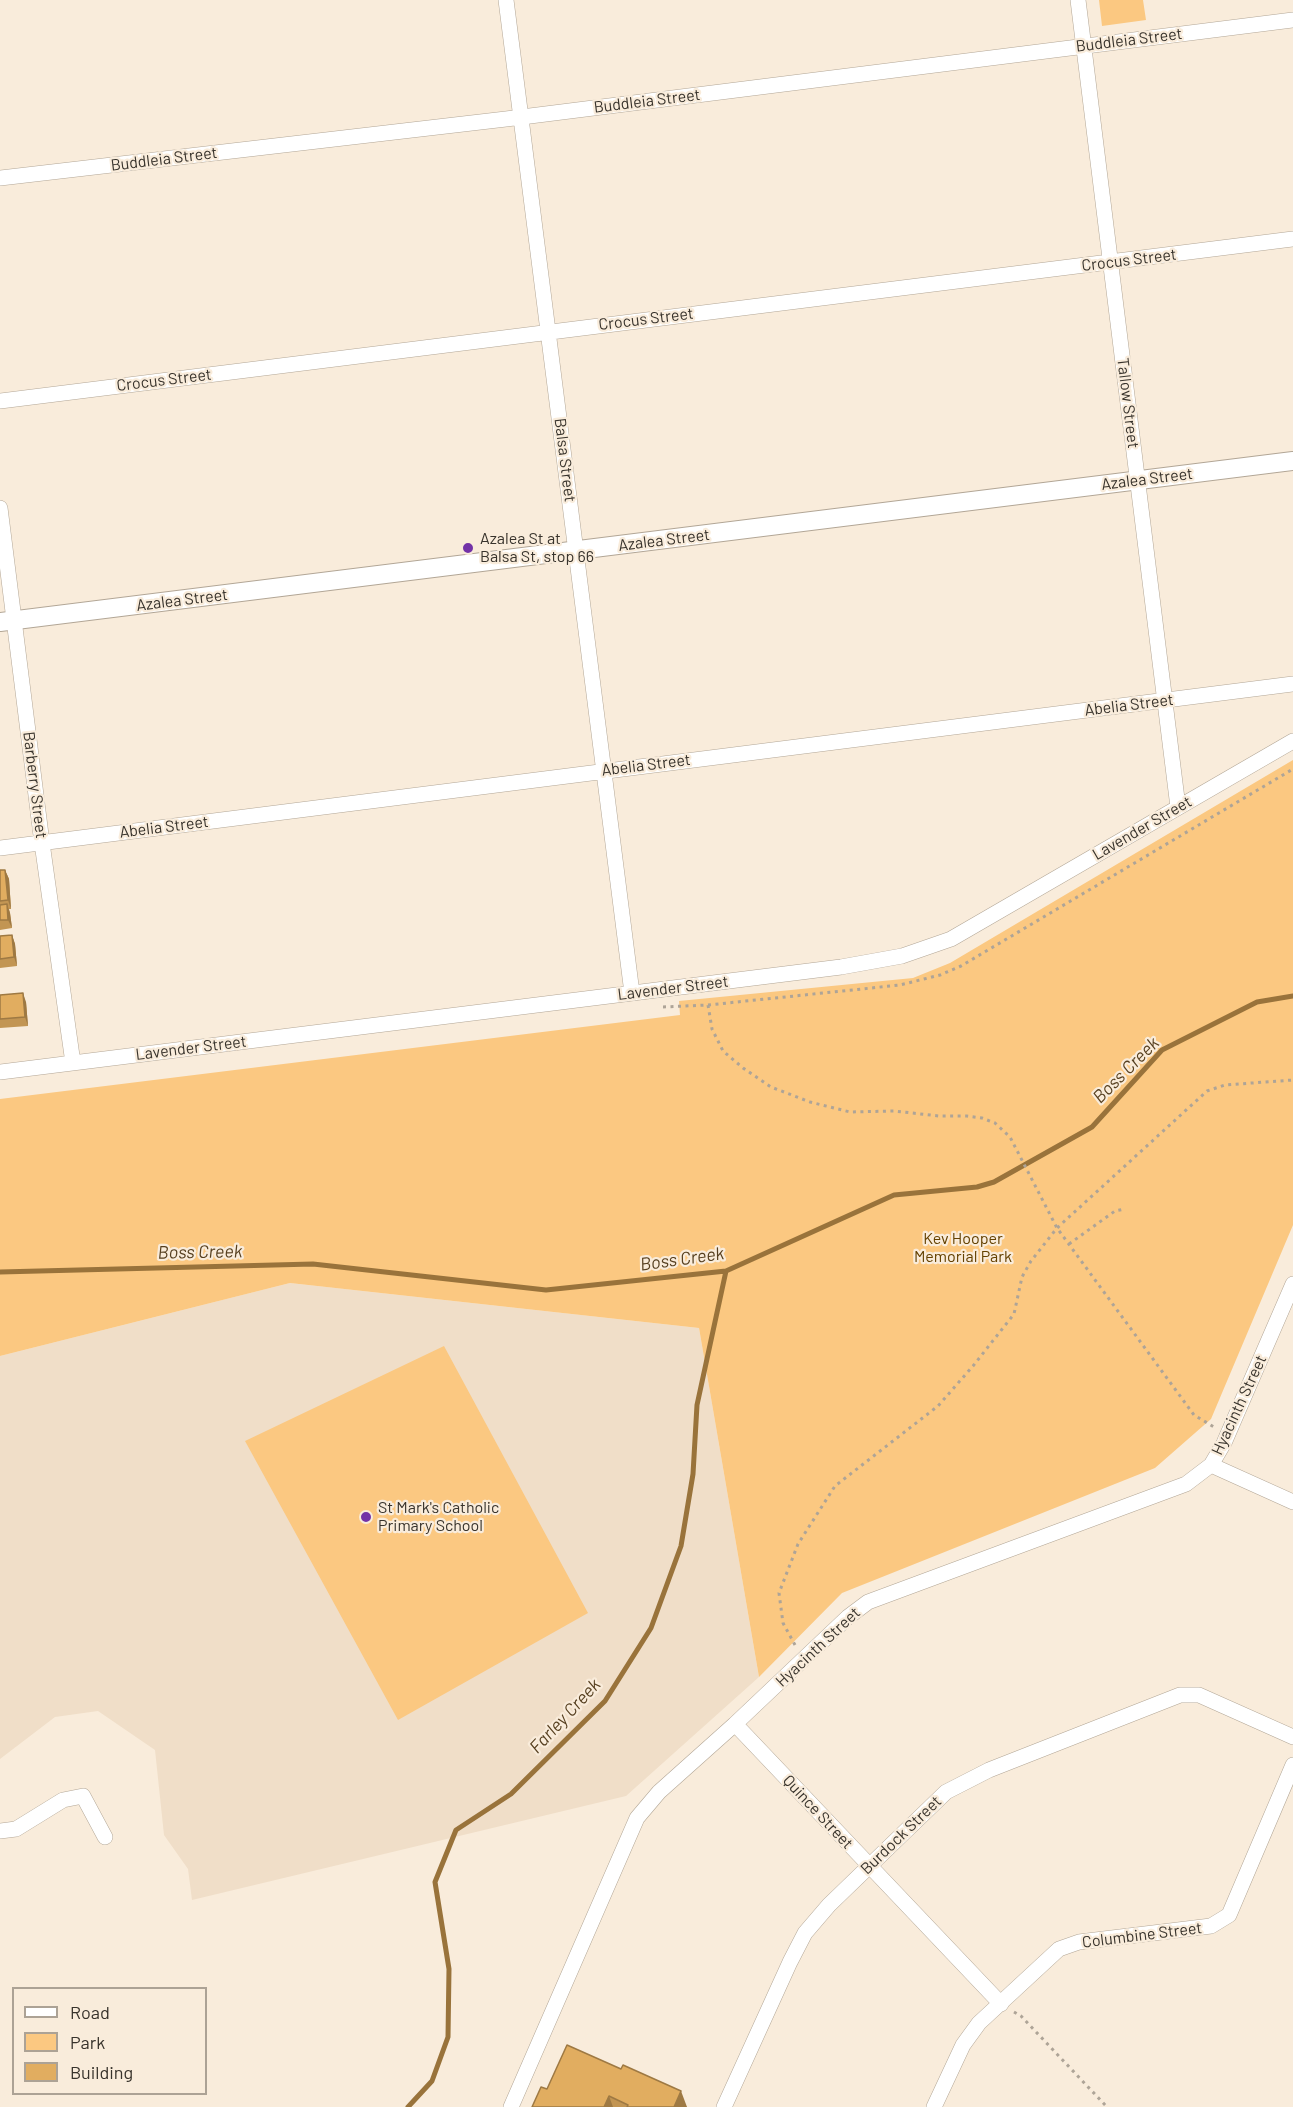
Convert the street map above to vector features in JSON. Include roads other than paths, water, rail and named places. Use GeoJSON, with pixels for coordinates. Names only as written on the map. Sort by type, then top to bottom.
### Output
{"type":"FeatureCollection","features":[{"type":"Feature","properties":{"kind":"street","name":"Balsa Street"},"geometry":{"type":"LineString","coordinates":[[510,0],[548,332],[632,993]]}},
{"type":"Feature","properties":{"kind":"street","name":"Tallow Street"},"geometry":{"type":"LineString","coordinates":[[1078,0],[1178,807]]}},
{"type":"Feature","properties":{"kind":"street","name":"Buddleia Street"},"geometry":{"type":"LineString","coordinates":[[0,178],[522,117],[1293,20]]}},
{"type":"Feature","properties":{"kind":"street","name":"Crocus Street"},"geometry":{"type":"LineString","coordinates":[[0,401],[1293,239]]}},
{"type":"Feature","properties":{"kind":"street","name":"Azalea Street"},"geometry":{"type":"LineString","coordinates":[[7,621],[1293,461]]}},
{"type":"Feature","properties":{"kind":"street","name":"Barberry Street"},"geometry":{"type":"LineString","coordinates":[[0,508],[7,621],[42,843],[73,1063]]}},
{"type":"Feature","properties":{"kind":"street","name":"Abelia Street"},"geometry":{"type":"LineString","coordinates":[[0,848],[1293,684]]}},
{"type":"Feature","properties":{"kind":"street","name":"Lavender Street"},"geometry":{"type":"LineString","coordinates":[[0,1072],[841,967],[902,956],[951,939],[1293,741]]}},
{"type":"Feature","properties":{"kind":"street","name":"Hyacinth Street"},"geometry":{"type":"LineString","coordinates":[[511,2107],[637,1818],[659,1792],[848,1617],[868,1602],[1186,1484],[1211,1465],[1293,1284]]}},
{"type":"Feature","properties":{"kind":"street"},"geometry":{"type":"LineString","coordinates":[[1211,1465],[1293,1502]]}},
{"type":"Feature","properties":{"kind":"street","name":"Burdock Street"},"geometry":{"type":"LineString","coordinates":[[724,2107],[805,1933],[829,1905],[946,1792],[989,1770],[1180,1695],[1199,1695],[1293,1737]]}},
{"type":"Feature","properties":{"kind":"street","name":"Quince Street"},"geometry":{"type":"LineString","coordinates":[[735,1724],[1001,2004]]}},
{"type":"Feature","properties":{"kind":"street","name":"Columbine Street"},"geometry":{"type":"LineString","coordinates":[[934,2107],[963,2045],[980,2023],[1059,1949],[1079,1942],[1211,1926],[1229,1915],[1293,1765]]}},
{"type":"Feature","properties":{"kind":"street"},"geometry":{"type":"LineString","coordinates":[[0,1831],[16,1829],[63,1800],[83,1796],[105,1837]]}},
{"type":"Feature","properties":{"kind":"waterway","name":"Boss Creek"},"geometry":{"type":"LineString","coordinates":[[0,1272],[313,1264],[546,1290],[726,1271],[894,1195],[977,1187],[994,1182],[1092,1127],[1162,1050],[1257,1002],[1293,996]]}},
{"type":"Feature","properties":{"kind":"waterway","name":"Farley Creek"},"geometry":{"type":"LineString","coordinates":[[408,2107],[432,2081],[448,2037],[449,1969],[435,1882],[456,1830],[511,1794],[605,1701],[651,1628],[681,1546],[693,1474],[697,1405],[726,1271]]}},
{"type":"Feature","properties":{"kind":"place","name":"Azalea St at Balsa St, stop 66"},"geometry":{"type":"Point","coordinates":[468,548]}},
{"type":"Feature","properties":{"kind":"place","name":"St Mark's Catholic Primary School"},"geometry":{"type":"Point","coordinates":[366,1517]}},
{"type":"Feature","properties":{"kind":"park label","name":"Kev Hooper Memorial Park"},"geometry":{"type":"Point","coordinates":[963,1248]}}]}
